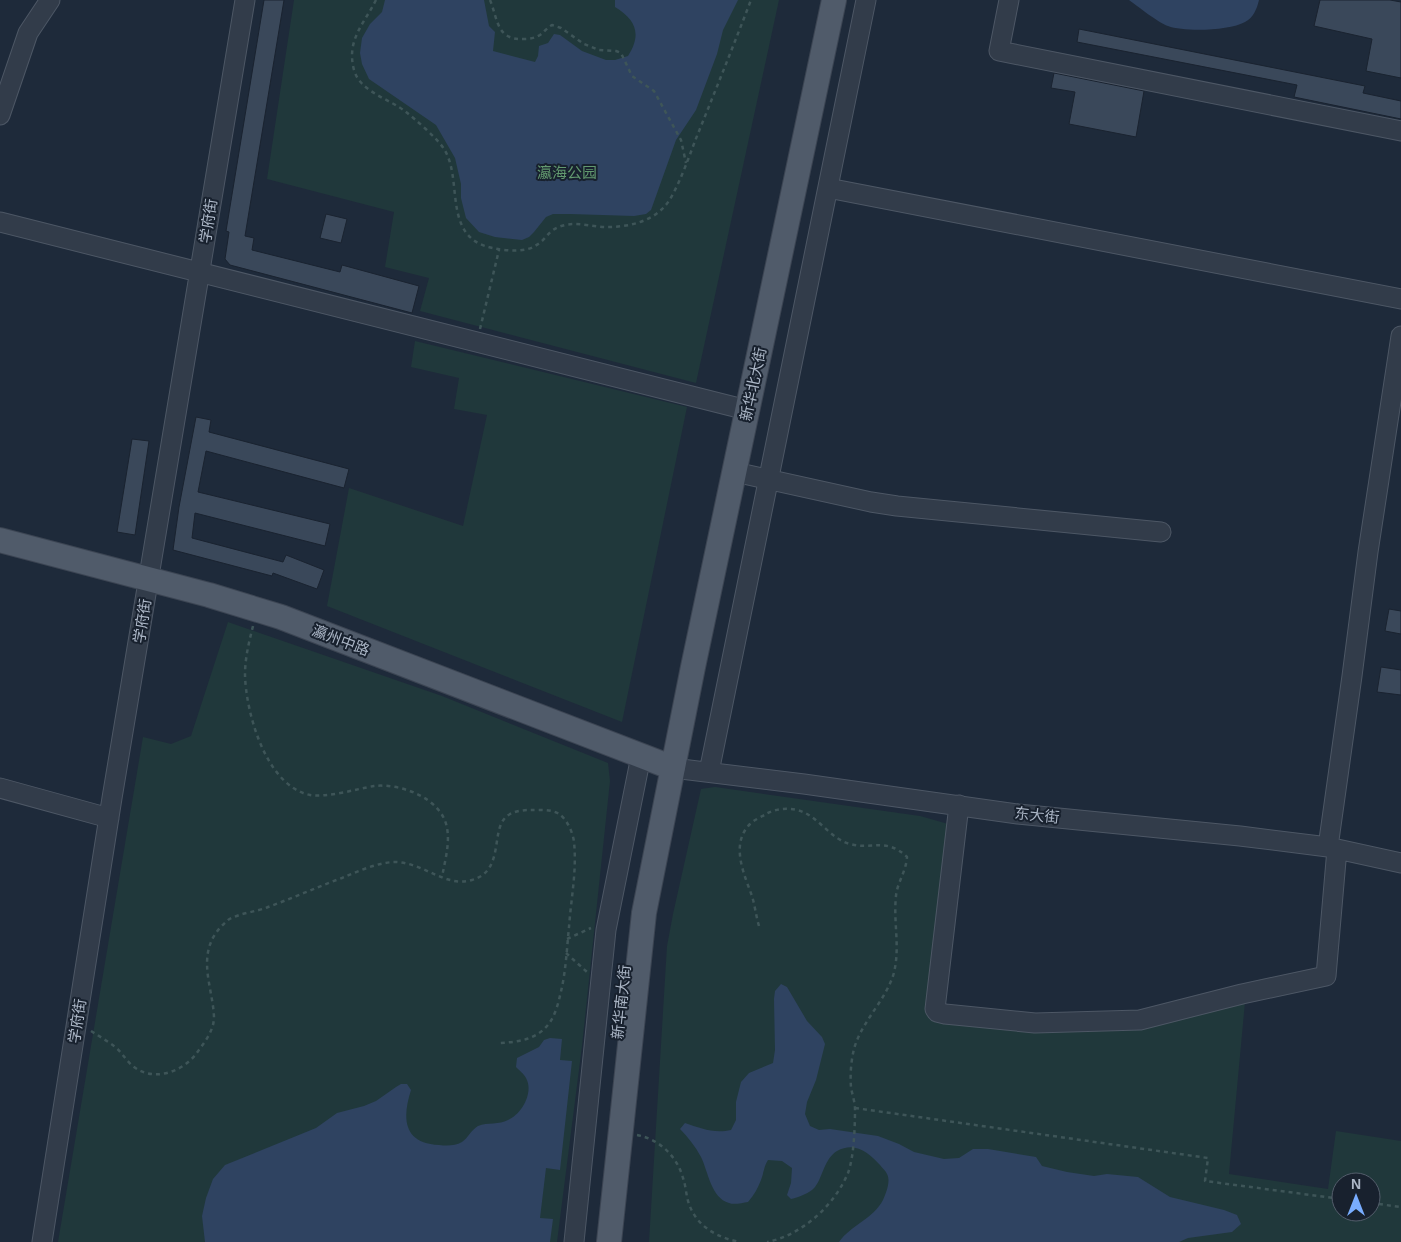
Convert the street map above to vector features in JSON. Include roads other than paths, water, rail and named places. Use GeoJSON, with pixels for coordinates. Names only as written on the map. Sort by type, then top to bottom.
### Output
{"type":"FeatureCollection","features":[{"type":"Feature","properties":{"kind":"main road","name":"新华北大街"},"geometry":{"type":"LineString","coordinates":[[658,762],[821,0]]}},
{"type":"Feature","properties":{"kind":"main road","name":"新华北大街"},"geometry":{"type":"LineString","coordinates":[[658,762],[735,472],[834,0]]}},
{"type":"Feature","properties":{"kind":"main road","name":"瀛州中路"},"geometry":{"type":"LineString","coordinates":[[0,540],[281,617],[658,762]]}},
{"type":"Feature","properties":{"kind":"main road","name":"新华南大街"},"geometry":{"type":"LineString","coordinates":[[609,1242],[658,762]]}},
{"type":"Feature","properties":{"kind":"main road","name":"新华南大街"},"geometry":{"type":"LineString","coordinates":[[596,1242],[630,911],[658,762]]}},
{"type":"Feature","properties":{"kind":"street"},"geometry":{"type":"LineString","coordinates":[[0,115],[28,34],[50,0]]}},
{"type":"Feature","properties":{"kind":"street","name":"学府街"},"geometry":{"type":"LineString","coordinates":[[42,1242],[109,818],[245,0]]}},
{"type":"Feature","properties":{"kind":"street"},"geometry":{"type":"LineString","coordinates":[[709,772],[866,0]]}},
{"type":"Feature","properties":{"kind":"street"},"geometry":{"type":"LineString","coordinates":[[1009,0],[999,51],[1401,131]]}},
{"type":"Feature","properties":{"kind":"street"},"geometry":{"type":"LineString","coordinates":[[828,188],[1401,299]]}},
{"type":"Feature","properties":{"kind":"street"},"geometry":{"type":"LineString","coordinates":[[0,222],[735,407]]}},
{"type":"Feature","properties":{"kind":"street"},"geometry":{"type":"LineString","coordinates":[[959,805],[935,1009],[937,1012],[1035,1023],[1140,1020],[1242,994],[1326,976],[1332,848],[1352,676],[1368,552],[1401,336]]}},
{"type":"Feature","properties":{"kind":"street"},"geometry":{"type":"LineString","coordinates":[[735,472],[897,506],[1161,532]]}},
{"type":"Feature","properties":{"kind":"street"},"geometry":{"type":"LineString","coordinates":[[574,1242],[608,920],[658,762]]}},
{"type":"Feature","properties":{"kind":"street","name":"东大街"},"geometry":{"type":"LineString","coordinates":[[658,762],[709,772],[1018,814],[1240,836],[1332,848],[1401,862]]}},
{"type":"Feature","properties":{"kind":"street"},"geometry":{"type":"LineString","coordinates":[[0,788],[109,818]]}},
{"type":"Feature","properties":{"kind":"water"},"geometry":{"type":"Polygon","coordinates":[[[385,0],[484,0],[489,26],[495,32],[493,51],[535,62],[539,46],[548,43],[554,34],[560,35],[582,51],[606,60],[615,60],[628,56],[635,41],[635,28],[628,17],[615,7],[615,0],[738,0],[723,30],[717,54],[696,110],[676,140],[651,210],[646,214],[634,216],[553,214],[546,217],[529,237],[522,240],[495,237],[479,232],[466,218],[455,158],[436,125],[369,79],[362,64],[360,53],[362,38],[370,24],[382,12],[385,0]]]}},
{"type":"Feature","properties":{"kind":"water"},"geometry":{"type":"Polygon","coordinates":[[[1129,0],[1259,0],[1254,13],[1245,22],[1218,29],[1195,30],[1168,26],[1153,18],[1129,0]]]}},
{"type":"Feature","properties":{"kind":"water"},"geometry":{"type":"Polygon","coordinates":[[[781,984],[787,987],[807,1021],[822,1037],[825,1044],[816,1080],[807,1102],[805,1114],[810,1126],[819,1130],[830,1129],[878,1136],[914,1152],[944,1159],[959,1158],[973,1149],[988,1149],[1036,1157],[1042,1166],[1067,1172],[1094,1176],[1107,1174],[1138,1177],[1170,1197],[1237,1215],[1241,1224],[1232,1232],[1188,1238],[1179,1242],[839,1242],[879,1207],[887,1191],[888,1183],[886,1173],[876,1161],[861,1150],[850,1147],[833,1154],[826,1163],[815,1187],[801,1196],[791,1199],[787,1195],[791,1183],[792,1168],[782,1161],[768,1160],[759,1186],[748,1202],[733,1204],[723,1200],[714,1190],[699,1153],[680,1129],[685,1123],[713,1131],[731,1130],[736,1120],[736,1102],[741,1082],[749,1073],[773,1063],[775,1050],[774,999],[775,991],[781,984]]]}},
{"type":"Feature","properties":{"kind":"water"},"geometry":{"type":"Polygon","coordinates":[[[550,1038],[562,1039],[560,1060],[572,1061],[560,1170],[546,1168],[540,1218],[553,1219],[550,1242],[205,1242],[202,1216],[206,1198],[213,1179],[225,1165],[316,1128],[337,1113],[376,1101],[401,1084],[407,1084],[411,1090],[406,1119],[412,1134],[418,1140],[427,1143],[454,1145],[464,1140],[478,1126],[505,1122],[518,1113],[528,1096],[529,1090],[526,1078],[516,1067],[517,1058],[539,1047],[544,1040],[550,1038]]]}},
{"type":"Feature","properties":{"kind":"park label","name":"瀛海公园"},"geometry":{"type":"Point","coordinates":[567,172]}}]}
